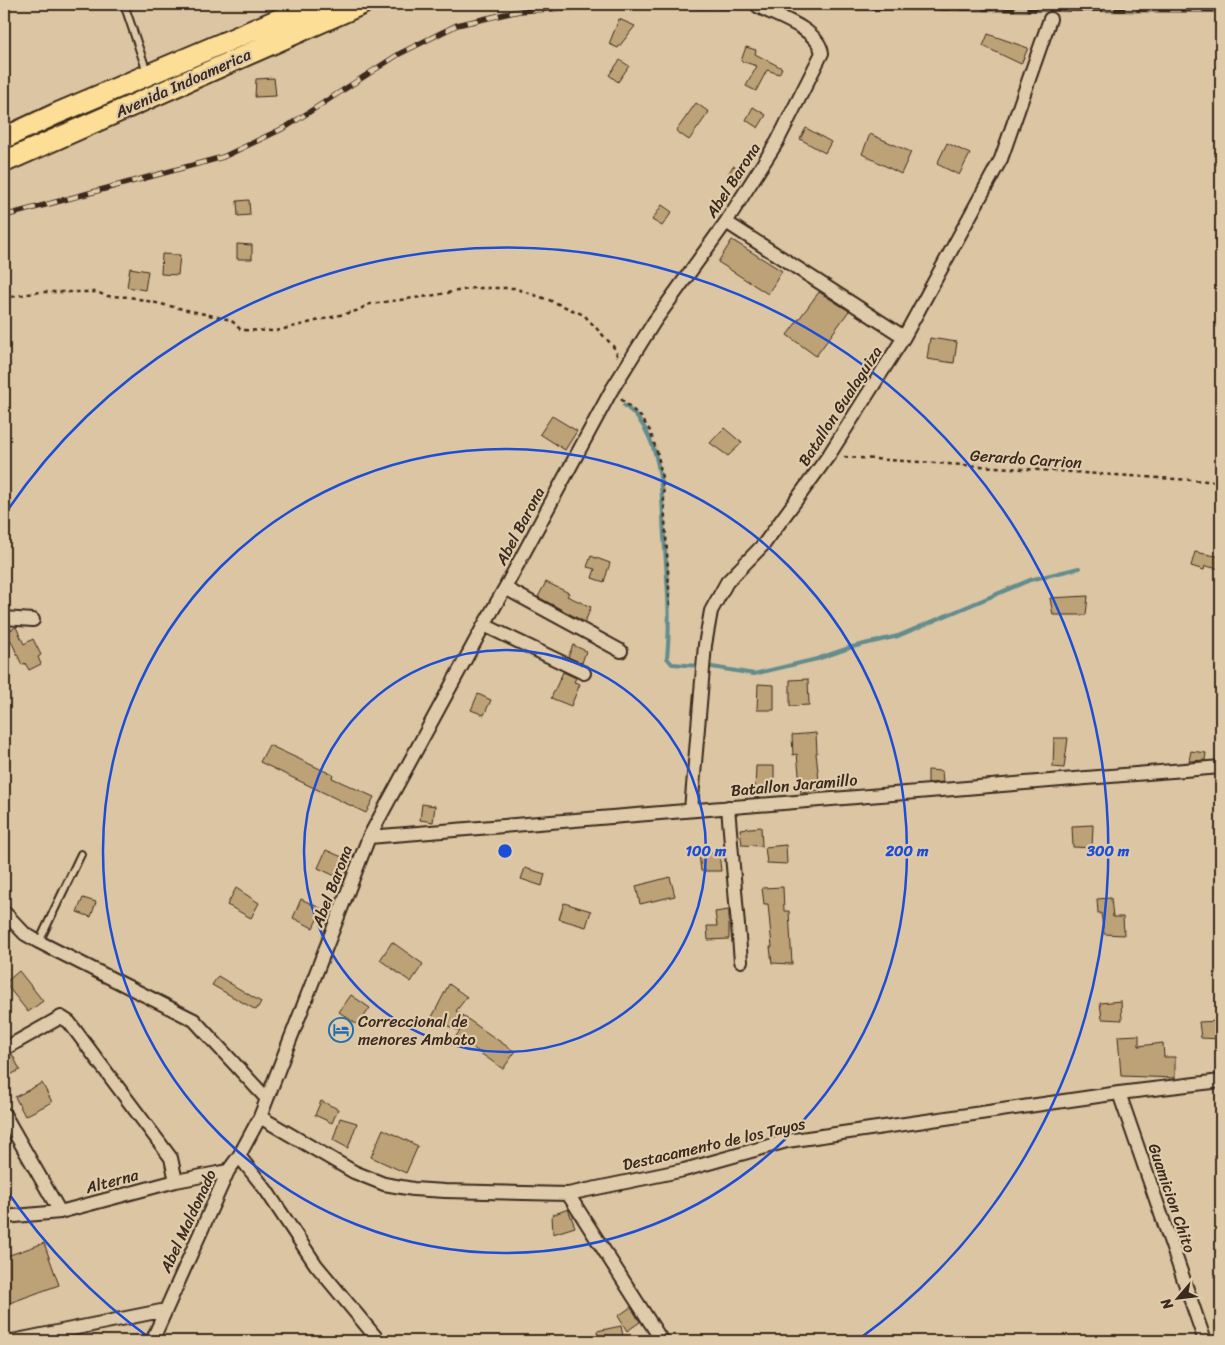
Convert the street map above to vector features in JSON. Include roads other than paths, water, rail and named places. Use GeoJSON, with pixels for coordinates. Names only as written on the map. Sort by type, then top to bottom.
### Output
{"type":"FeatureCollection","features":[{"type":"Feature","properties":{"kind":"main road","name":"Avenida Indoamerica"},"geometry":{"type":"LineString","coordinates":[[4,138],[58,113],[315,4]]}},
{"type":"Feature","properties":{"kind":"main road","name":"Avenida Indoamerica"},"geometry":{"type":"LineString","coordinates":[[4,162],[362,4]]}},
{"type":"Feature","properties":{"kind":"street","name":"Abel Barona"},"geometry":{"type":"LineString","coordinates":[[260,1118],[369,837],[611,391],[654,322],[726,222],[777,142],[822,53],[821,46],[810,33],[756,4]]}},
{"type":"Feature","properties":{"kind":"street","name":"Batallon Gualaguiza"},"geometry":{"type":"LineString","coordinates":[[691,810],[705,645],[711,611],[728,582],[764,544],[829,455],[904,337],[1001,159],[1050,19]]}},
{"type":"Feature","properties":{"kind":"street"},"geometry":{"type":"LineString","coordinates":[[726,222],[904,337]]}},
{"type":"Feature","properties":{"kind":"street"},"geometry":{"type":"LineString","coordinates":[[505,588],[621,651]]}},
{"type":"Feature","properties":{"kind":"street"},"geometry":{"type":"LineString","coordinates":[[4,618],[33,620]]}},
{"type":"Feature","properties":{"kind":"street"},"geometry":{"type":"LineString","coordinates":[[484,624],[584,673]]}},
{"type":"Feature","properties":{"kind":"street","name":"Batallon Jaramillo"},"geometry":{"type":"LineString","coordinates":[[369,837],[1221,767]]}},
{"type":"Feature","properties":{"kind":"street"},"geometry":{"type":"LineString","coordinates":[[728,807],[741,961]]}},
{"type":"Feature","properties":{"kind":"street"},"geometry":{"type":"LineString","coordinates":[[4,912],[25,934],[194,1020],[267,1099]]}},
{"type":"Feature","properties":{"kind":"street"},"geometry":{"type":"LineString","coordinates":[[4,1049],[61,1017],[69,1022],[171,1158],[176,1181]]}},
{"type":"Feature","properties":{"kind":"street","name":"Destacamento de los Tayos"},"geometry":{"type":"LineString","coordinates":[[260,1118],[354,1172],[384,1184],[413,1189],[445,1191],[568,1194],[684,1170],[787,1141],[1119,1093],[1221,1081]]}},
{"type":"Feature","properties":{"kind":"street","name":"Guamicion Chito"},"geometry":{"type":"LineString","coordinates":[[1119,1093],[1205,1341]]}},
{"type":"Feature","properties":{"kind":"street"},"geometry":{"type":"LineString","coordinates":[[4,1114],[60,1212]]}},
{"type":"Feature","properties":{"kind":"street","name":"Abel Maldonado"},"geometry":{"type":"LineString","coordinates":[[152,1341],[228,1170],[239,1156],[260,1118]]}},
{"type":"Feature","properties":{"kind":"street"},"geometry":{"type":"LineString","coordinates":[[239,1156],[266,1190],[316,1266],[379,1341]]}},
{"type":"Feature","properties":{"kind":"street","name":"Alterna"},"geometry":{"type":"LineString","coordinates":[[4,1217],[60,1212],[176,1181],[228,1170]]}},
{"type":"Feature","properties":{"kind":"street"},"geometry":{"type":"LineString","coordinates":[[568,1194],[662,1341]]}},
{"type":"Feature","properties":{"kind":"street"},"geometry":{"type":"LineString","coordinates":[[12,1341],[166,1310]]}},
{"type":"Feature","properties":{"kind":"lane"},"geometry":{"type":"LineString","coordinates":[[124,4],[148,75]]}},
{"type":"Feature","properties":{"kind":"lane"},"geometry":{"type":"LineString","coordinates":[[40,942],[81,854]]}},
{"type":"Feature","properties":{"kind":"waterway"},"geometry":{"type":"LineString","coordinates":[[624,405],[639,419],[647,432],[657,461],[662,499],[668,597],[669,628],[667,658],[672,664],[712,667],[754,674],[817,659],[852,647],[898,636],[1030,580],[1079,568]]}},
{"type":"Feature","properties":{"kind":"railway"},"geometry":{"type":"LineString","coordinates":[[4,216],[223,157],[286,127],[399,54],[457,25],[519,11],[594,6],[1221,10]]}},
{"type":"Feature","properties":{"kind":"place","name":"Correccional de menores Ambato"},"geometry":{"type":"Point","coordinates":[341,1030]}}]}
